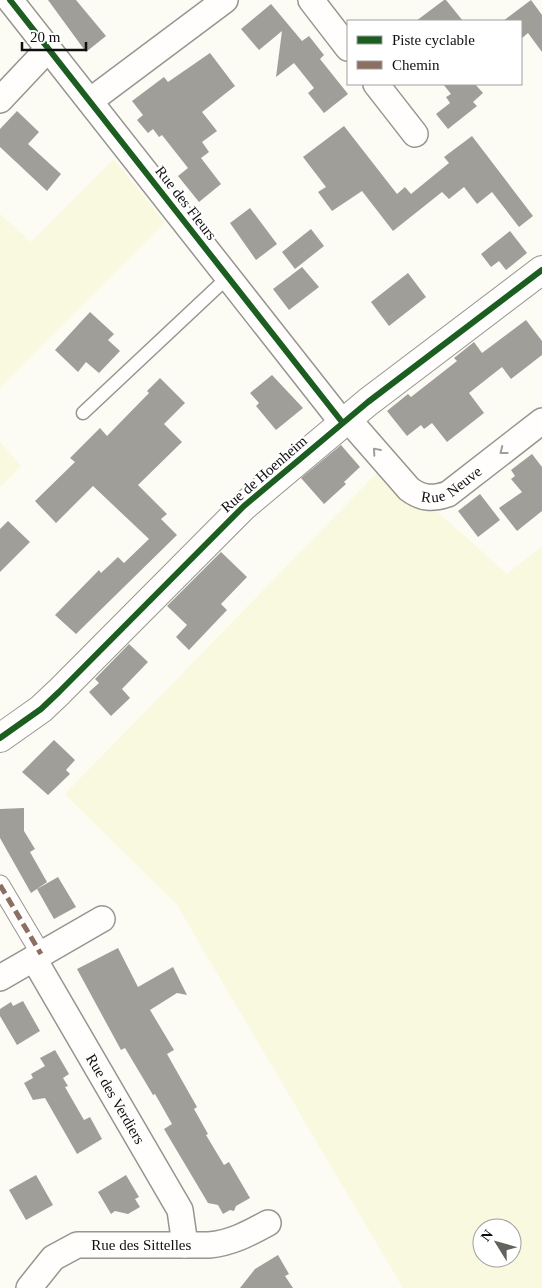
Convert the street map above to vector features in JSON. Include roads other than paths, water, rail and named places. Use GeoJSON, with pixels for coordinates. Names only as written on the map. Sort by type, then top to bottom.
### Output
{"type":"FeatureCollection","features":[{"type":"Feature","properties":{"kind":"street","name":"Rue des Fleurs"},"geometry":{"type":"LineString","coordinates":[[10,0],[228,277],[345,420]]}},
{"type":"Feature","properties":{"kind":"street"},"geometry":{"type":"LineString","coordinates":[[90,101],[225,0]]}},
{"type":"Feature","properties":{"kind":"street"},"geometry":{"type":"LineString","coordinates":[[311,0],[347,47]]}},
{"type":"Feature","properties":{"kind":"street"},"geometry":{"type":"LineString","coordinates":[[0,100],[48,49]]}},
{"type":"Feature","properties":{"kind":"street"},"geometry":{"type":"LineString","coordinates":[[377,85],[414,134]]}},
{"type":"Feature","properties":{"kind":"street","name":"Rue de Hoenheim"},"geometry":{"type":"LineString","coordinates":[[0,738],[41,709],[244,506],[345,420],[542,270]]}},
{"type":"Feature","properties":{"kind":"street","name":"Rue Neuve"},"geometry":{"type":"LineString","coordinates":[[345,420],[409,489],[419,497],[429,498],[448,494],[542,421]]}},
{"type":"Feature","properties":{"kind":"street"},"geometry":{"type":"LineString","coordinates":[[0,885],[38,957]]}},
{"type":"Feature","properties":{"kind":"street"},"geometry":{"type":"LineString","coordinates":[[0,978],[102,919]]}},
{"type":"Feature","properties":{"kind":"street","name":"Rue des Verdiers"},"geometry":{"type":"LineString","coordinates":[[38,957],[180,1210],[185,1245]]}},
{"type":"Feature","properties":{"kind":"street","name":"Rue des Sittelles"},"geometry":{"type":"LineString","coordinates":[[29,1288],[53,1258],[77,1244],[185,1245],[226,1243],[268,1223]]}},
{"type":"Feature","properties":{"kind":"lane"},"geometry":{"type":"LineString","coordinates":[[83,413],[228,277]]}}]}
